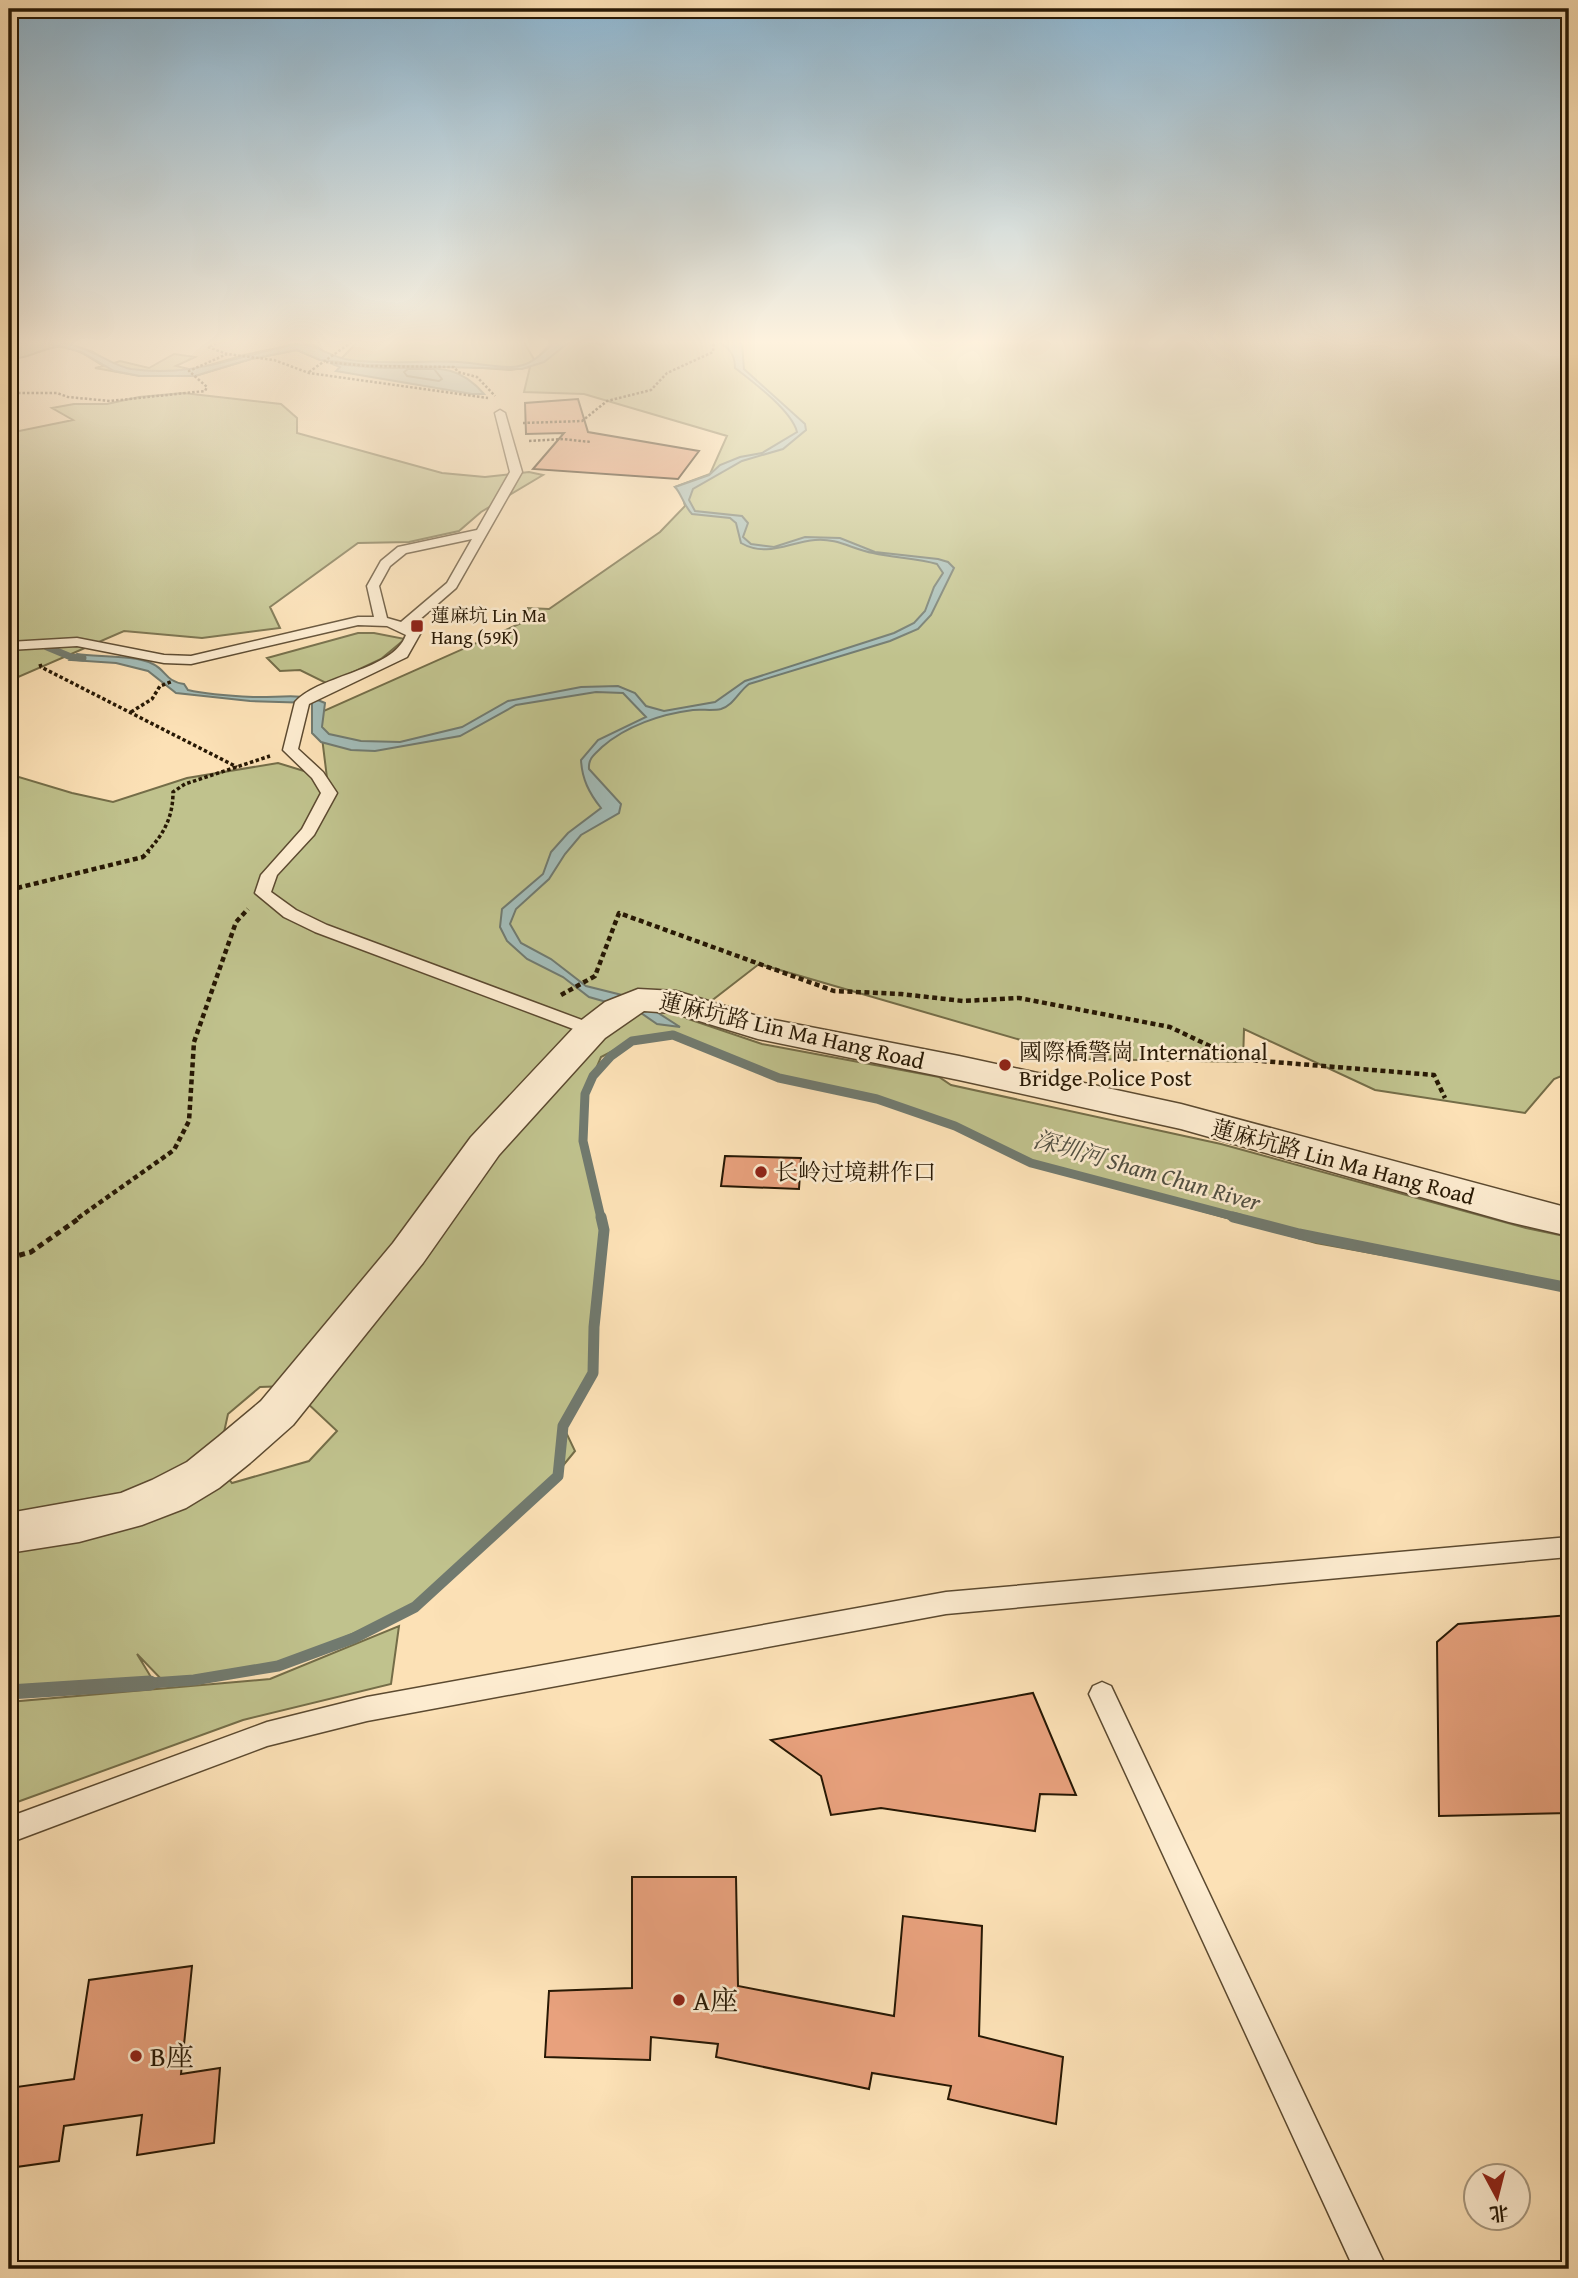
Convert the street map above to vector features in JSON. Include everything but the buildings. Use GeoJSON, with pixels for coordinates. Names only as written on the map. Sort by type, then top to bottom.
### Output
{"type":"FeatureCollection","features":[{"type":"Feature","properties":{"kind":"street","name":"蓮麻坑路 Lin Ma Hang Road"},"geometry":{"type":"LineString","coordinates":[[616,1013],[676,1002],[758,1028],[959,1068],[1181,1117],[1509,1208],[1569,1222]]}},
{"type":"Feature","properties":{"kind":"street"},"geometry":{"type":"LineString","coordinates":[[9,1533],[79,1522],[125,1511],[169,1494],[203,1475],[277,1413],[408,1253],[485,1146],[616,1013]]}},
{"type":"Feature","properties":{"kind":"lane"},"geometry":{"type":"LineString","coordinates":[[404,626],[452,585],[482,533],[495,504],[516,472],[508,445]]}},
{"type":"Feature","properties":{"kind":"lane"},"geometry":{"type":"LineString","coordinates":[[382,619],[373,586],[385,564],[402,550],[482,533]]}},
{"type":"Feature","properties":{"kind":"lane"},"geometry":{"type":"LineString","coordinates":[[9,646],[77,642],[164,659],[191,660],[346,624],[382,619],[404,626],[413,634],[410,645],[402,654],[302,702],[290,750],[318,775],[329,793],[321,812],[307,833],[265,878],[263,893],[279,908],[327,930],[514,1004],[616,1013]]}},
{"type":"Feature","properties":{"kind":"lane"},"geometry":{"type":"LineString","coordinates":[[9,1830],[267,1734],[368,1709],[946,1603],[1569,1547]]}},
{"type":"Feature","properties":{"kind":"lane"},"geometry":{"type":"LineString","coordinates":[[1102,1694],[1371,2269]]}},
{"type":"Feature","properties":{"kind":"path"},"geometry":{"type":"LineString","coordinates":[[34,644],[41,667],[237,767]]}},
{"type":"Feature","properties":{"kind":"path"},"geometry":{"type":"LineString","coordinates":[[130,712],[152,699],[160,686]]}},
{"type":"Feature","properties":{"kind":"path"},"geometry":{"type":"LineString","coordinates":[[9,890],[143,857],[163,835],[173,807],[173,792],[185,784],[290,750]]}},
{"type":"Feature","properties":{"kind":"path"},"geometry":{"type":"LineString","coordinates":[[9,1258],[31,1252],[174,1150],[189,1121],[194,1042],[212,986],[236,922],[263,893]]}},
{"type":"Feature","properties":{"kind":"path"},"geometry":{"type":"LineString","coordinates":[[556,998],[595,976],[619,913],[834,991],[963,1001],[1019,998],[1170,1027],[1237,1059],[1434,1075],[1445,1098]]}},
{"type":"Feature","properties":{"kind":"green space"},"geometry":{"type":"Polygon","coordinates":[[[9,445],[342,445],[442,473],[485,477],[529,472],[543,475],[481,512],[459,531],[409,542],[358,543],[270,607],[280,628],[202,638],[124,631],[9,681],[9,445]]]}},
{"type":"Feature","properties":{"kind":"green space"},"geometry":{"type":"Polygon","coordinates":[[[723,445],[1569,445],[1569,1073],[1554,1079],[1525,1113],[1375,1090],[1244,1029],[1243,1062],[1086,1059],[759,964],[688,1019],[762,1044],[939,1077],[951,1085],[1221,1144],[1526,1228],[1569,1237],[1569,1289],[1316,1243],[1031,1163],[981,1139],[883,1101],[779,1078],[672,1032],[666,1036],[632,1041],[601,1057],[590,1083],[584,1117],[587,1159],[602,1219],[593,1373],[563,1426],[575,1451],[543,1490],[415,1607],[278,1666],[163,1681],[137,1654],[154,1682],[9,1692],[9,1534],[109,1526],[152,1500],[9,1523],[9,774],[113,802],[187,778],[278,763],[327,778],[319,713],[528,620],[528,608],[549,609],[660,532],[685,506],[682,494],[675,487],[710,474],[723,445]],[[289,1386],[260,1387],[228,1414],[217,1464],[232,1483],[309,1461],[337,1431],[289,1386]]]}},
{"type":"Feature","properties":{"kind":"green space"},"geometry":{"type":"Polygon","coordinates":[[[358,633],[405,639],[381,659],[328,684],[300,670],[280,671],[267,658],[358,633]]]}},
{"type":"Feature","properties":{"kind":"green space"},"geometry":{"type":"Polygon","coordinates":[[[399,1626],[391,1684],[243,1720],[9,1805],[9,1702],[270,1679],[399,1626]]]}},
{"type":"Feature","properties":{"kind":"water"},"geometry":{"type":"Polygon","coordinates":[[[775,445],[787,445],[742,461],[693,489],[689,500],[695,511],[742,516],[748,523],[743,537],[751,544],[774,547],[805,537],[840,538],[875,552],[938,559],[948,562],[954,568],[931,615],[918,629],[890,641],[749,684],[729,705],[721,709],[681,712],[644,722],[611,740],[591,759],[589,769],[621,804],[619,813],[581,835],[549,879],[516,909],[510,924],[521,943],[551,959],[586,986],[626,996],[680,1027],[657,1024],[638,1011],[589,997],[563,977],[527,959],[507,941],[500,927],[502,909],[543,874],[551,852],[568,833],[601,808],[587,786],[581,760],[598,740],[646,717],[623,693],[596,692],[516,705],[460,736],[375,751],[351,750],[321,742],[312,733],[312,703],[250,701],[176,693],[148,671],[116,663],[70,660],[77,654],[137,659],[158,667],[173,681],[184,684],[188,690],[229,696],[299,697],[317,700],[325,703],[322,727],[329,734],[361,741],[400,742],[462,727],[508,701],[581,687],[618,686],[635,693],[646,706],[664,711],[715,702],[745,681],[894,633],[914,623],[925,611],[934,587],[943,573],[937,564],[873,553],[823,540],[769,549],[751,547],[741,543],[736,523],[730,518],[692,514],[675,487],[709,475],[720,465],[740,457],[762,453],[775,445]]]}},
{"type":"Feature","properties":{"kind":"waterway"},"geometry":{"type":"LineString","coordinates":[[47,647],[71,657],[83,658]]}},
{"type":"Feature","properties":{"kind":"waterway","name":"深圳河 Sham Chun River"},"geometry":{"type":"LineString","coordinates":[[601,1218],[583,1141],[585,1094],[593,1076],[611,1056],[632,1041],[673,1035],[779,1078],[877,1099],[955,1126],[1031,1163],[1240,1218]]}},
{"type":"Feature","properties":{"kind":"waterway","name":"深圳河 Sham Chun River"},"geometry":{"type":"LineString","coordinates":[[123,1685],[194,1680],[278,1666],[354,1638],[415,1607],[558,1476],[563,1426],[593,1373],[594,1327],[604,1230],[601,1217]]}},
{"type":"Feature","properties":{"kind":"waterway","name":"深圳河 Sham Chun River"},"geometry":{"type":"LineString","coordinates":[[1233,1217],[1299,1234],[1569,1288]]}},
{"type":"Feature","properties":{"kind":"waterway","name":"深圳河 Sham Chun River"},"geometry":{"type":"LineString","coordinates":[[9,1692],[150,1683]]}},
{"type":"Feature","properties":{"kind":"place","name":"蓮麻坑 Lin Ma Hang (59K)"},"geometry":{"type":"Point","coordinates":[417,626]}},
{"type":"Feature","properties":{"kind":"place","name":"國際橋警崗 International Bridge Police Post"},"geometry":{"type":"Point","coordinates":[1005,1065]}},
{"type":"Feature","properties":{"kind":"place","name":"长岭过境耕作口"},"geometry":{"type":"Point","coordinates":[761,1172]}},
{"type":"Feature","properties":{"kind":"place","name":"A座"},"geometry":{"type":"Point","coordinates":[679,2000]}},
{"type":"Feature","properties":{"kind":"place","name":"B座"},"geometry":{"type":"Point","coordinates":[136,2056]}}]}
